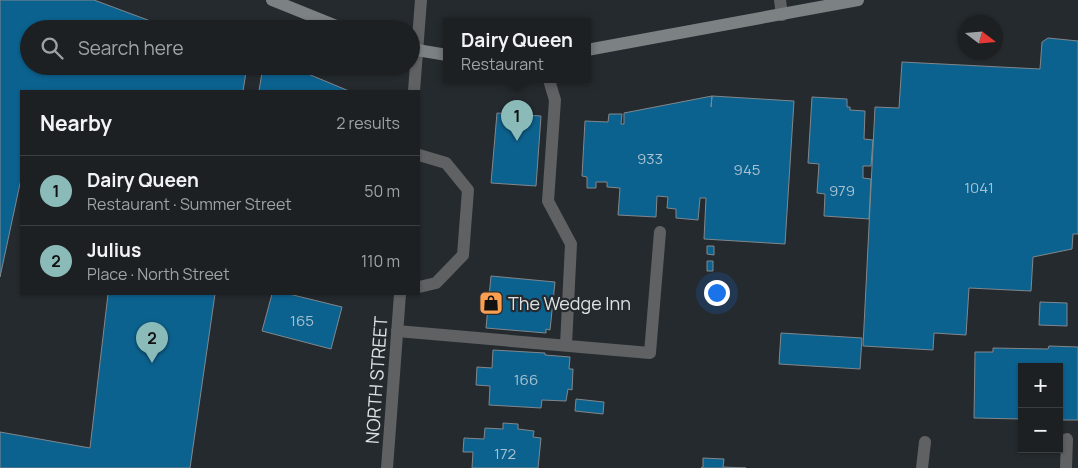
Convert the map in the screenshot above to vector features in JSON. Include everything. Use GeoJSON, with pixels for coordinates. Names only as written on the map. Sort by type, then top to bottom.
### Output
{"type":"FeatureCollection","features":[{"type":"Feature","properties":{"kind":"main road"},"geometry":{"type":"LineString","coordinates":[[272,0],[322,20]]}},
{"type":"Feature","properties":{"kind":"main road"},"geometry":{"type":"LineString","coordinates":[[591,49],[858,0]]}},
{"type":"Feature","properties":{"kind":"main road"},"geometry":{"type":"LineString","coordinates":[[420,50],[443,54]]}},
{"type":"Feature","properties":{"kind":"street"},"geometry":{"type":"LineString","coordinates":[[418,20],[421,0]]}},
{"type":"Feature","properties":{"kind":"street"},"geometry":{"type":"LineString","coordinates":[[780,0],[782,15]]}},
{"type":"Feature","properties":{"kind":"street"},"geometry":{"type":"LineString","coordinates":[[414,75],[414,90]]}},
{"type":"Feature","properties":{"kind":"street"},"geometry":{"type":"LineString","coordinates":[[550,83],[554,100],[548,201],[571,244],[566,345]]}},
{"type":"Feature","properties":{"kind":"street"},"geometry":{"type":"LineString","coordinates":[[420,155],[446,163],[468,190],[463,255],[436,283],[420,287]]}},
{"type":"Feature","properties":{"kind":"street"},"geometry":{"type":"LineString","coordinates":[[397,331],[650,353],[660,232]]}},
{"type":"Feature","properties":{"kind":"street","name":"NORTH STREET"},"geometry":{"type":"LineString","coordinates":[[387,468],[400,295]]}},
{"type":"Feature","properties":{"kind":"street"},"geometry":{"type":"LineString","coordinates":[[1066,468],[1067,439]]}},
{"type":"Feature","properties":{"kind":"street"},"geometry":{"type":"LineString","coordinates":[[922,468],[924,442]]}},
{"type":"Feature","properties":{"kind":"building"},"geometry":{"type":"Polygon","coordinates":[[[0,0],[94,0],[148,20],[20,20],[20,75],[246,75],[243,90],[20,90],[20,184],[0,277],[0,0]]]}},
{"type":"Feature","properties":{"kind":"building"},"geometry":{"type":"Polygon","coordinates":[[[1048,38],[1078,41],[1078,234],[1073,234],[1072,249],[1033,257],[1031,291],[969,288],[966,335],[934,333],[933,350],[863,346],[875,107],[899,108],[902,62],[1040,69],[1042,42],[1048,38]]]}},
{"type":"Feature","properties":{"kind":"building"},"geometry":{"type":"Polygon","coordinates":[[[262,75],[311,75],[347,90],[259,90],[262,75]]]}},
{"type":"Feature","properties":{"kind":"building"},"geometry":{"type":"Polygon","coordinates":[[[712,96],[794,101],[785,244],[704,239],[706,198],[700,198],[698,220],[676,218],[676,209],[667,208],[668,197],[657,196],[656,217],[618,215],[620,188],[607,187],[607,182],[596,182],[596,188],[587,188],[587,177],[582,176],[585,121],[608,122],[609,114],[622,114],[621,124],[624,124],[624,113],[712,96]]]}},
{"type":"Feature","properties":{"kind":"building"},"geometry":{"type":"Polygon","coordinates":[[[812,97],[847,99],[847,107],[850,107],[850,110],[865,111],[864,139],[873,140],[871,166],[863,166],[863,178],[871,179],[869,219],[824,216],[825,194],[817,193],[819,164],[808,163],[812,97]]]}},
{"type":"Feature","properties":{"kind":"building"},"geometry":{"type":"Polygon","coordinates":[[[497,113],[541,116],[536,186],[491,183],[497,113]]]}},
{"type":"Feature","properties":{"kind":"building"},"geometry":{"type":"Polygon","coordinates":[[[707,246],[714,246],[714,255],[707,254],[707,246]]]}},
{"type":"Feature","properties":{"kind":"building"},"geometry":{"type":"Polygon","coordinates":[[[707,261],[713,261],[713,271],[707,271],[707,261]]]}},
{"type":"Feature","properties":{"kind":"building"},"geometry":{"type":"Polygon","coordinates":[[[491,276],[555,282],[550,330],[546,329],[546,333],[486,328],[491,276]]]}},
{"type":"Feature","properties":{"kind":"building"},"geometry":{"type":"Polygon","coordinates":[[[108,295],[215,295],[190,468],[0,468],[0,432],[90,448],[108,295]]]}},
{"type":"Feature","properties":{"kind":"building"},"geometry":{"type":"Polygon","coordinates":[[[272,295],[293,295],[342,307],[331,349],[262,331],[272,295]]]}},
{"type":"Feature","properties":{"kind":"building"},"geometry":{"type":"Polygon","coordinates":[[[1040,302],[1067,303],[1067,326],[1039,325],[1040,302]]]}},
{"type":"Feature","properties":{"kind":"building"},"geometry":{"type":"Polygon","coordinates":[[[781,333],[862,338],[860,369],[779,364],[781,333]]]}},
{"type":"Feature","properties":{"kind":"building"},"geometry":{"type":"Polygon","coordinates":[[[1049,346],[1078,347],[1078,420],[1063,420],[1063,363],[1018,363],[1018,419],[974,418],[975,352],[993,352],[993,348],[1048,349],[1049,346]]]}},
{"type":"Feature","properties":{"kind":"building"},"geometry":{"type":"Polygon","coordinates":[[[493,350],[545,353],[545,355],[570,357],[569,369],[573,369],[572,390],[568,389],[566,401],[542,400],[541,408],[489,405],[490,386],[476,385],[477,367],[492,368],[493,350]]]}},
{"type":"Feature","properties":{"kind":"building"},"geometry":{"type":"Polygon","coordinates":[[[576,399],[604,402],[603,414],[575,411],[576,399]]]}},
{"type":"Feature","properties":{"kind":"building"},"geometry":{"type":"Polygon","coordinates":[[[503,423],[518,424],[518,429],[534,431],[533,437],[541,438],[538,468],[472,468],[473,452],[463,452],[464,438],[484,439],[485,428],[503,429],[503,423]]]}},
{"type":"Feature","properties":{"kind":"building"},"geometry":{"type":"Polygon","coordinates":[[[703,458],[724,459],[723,467],[746,468],[701,468],[703,467],[703,458]]]}},
{"type":"Feature","properties":{"kind":"place","name":"Dairy Queen"},"geometry":{"type":"Point","coordinates":[517,141]}},
{"type":"Feature","properties":{"kind":"place","name":"The Wedge Inn"},"geometry":{"type":"Point","coordinates":[491,303]}},
{"type":"Feature","properties":{"kind":"place","name":"Julius"},"geometry":{"type":"Point","coordinates":[152,363]}}]}
